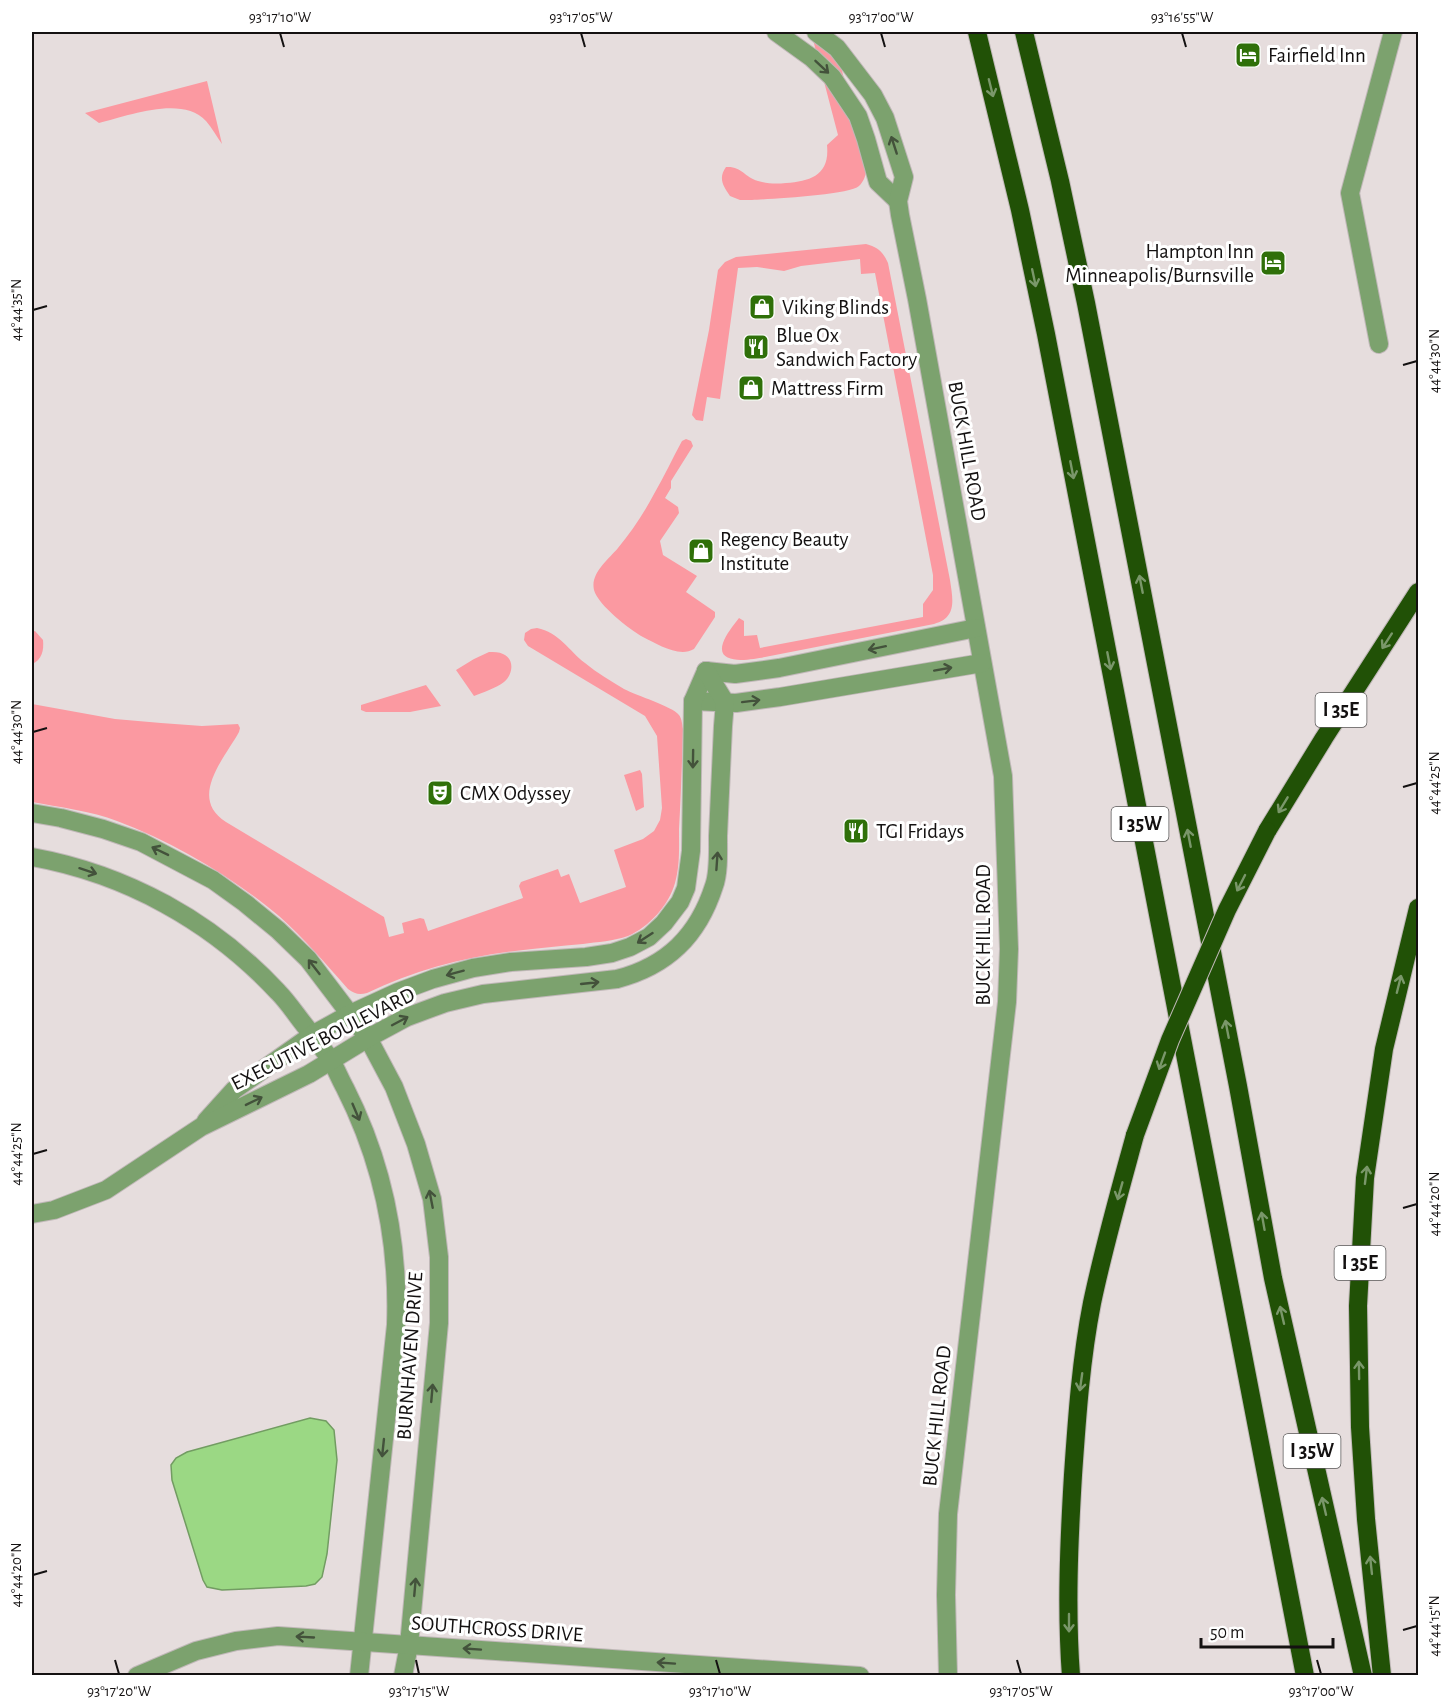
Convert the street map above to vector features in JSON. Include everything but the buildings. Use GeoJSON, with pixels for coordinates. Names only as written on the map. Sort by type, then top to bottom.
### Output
{"type":"FeatureCollection","features":[{"type":"Feature","properties":{"kind":"highway","name":"I 35W"},"geometry":{"type":"LineString","coordinates":[[977,32],[1020,210],[1046,334],[1305,1676]]}},
{"type":"Feature","properties":{"kind":"highway","name":"I 35W"},"geometry":{"type":"LineString","coordinates":[[1024,32],[1060,180],[1086,303],[1273,1278],[1363,1676]]}},
{"type":"Feature","properties":{"kind":"highway","name":"I 35E"},"geometry":{"type":"LineString","coordinates":[[1071,1676],[1068,1642],[1069,1570],[1077,1409],[1092,1304],[1135,1135],[1170,1040],[1227,910],[1267,831],[1324,738],[1419,592]]}},
{"type":"Feature","properties":{"kind":"highway","name":"I 35E"},"geometry":{"type":"LineString","coordinates":[[1382,1676],[1366,1519],[1360,1427],[1358,1306],[1365,1178],[1384,1049],[1419,908]]}},
{"type":"Feature","properties":{"kind":"street"},"geometry":{"type":"LineString","coordinates":[[776,32],[812,58],[832,77],[858,116],[878,182],[898,201]]}},
{"type":"Feature","properties":{"kind":"street","name":"BUCK HILL ROAD"},"geometry":{"type":"LineString","coordinates":[[816,32],[837,48],[873,95],[885,118],[904,177],[898,201],[1003,776],[1009,949],[1007,1002],[948,1514],[946,1595],[948,1676]]}},
{"type":"Feature","properties":{"kind":"street"},"geometry":{"type":"LineString","coordinates":[[1379,344],[1350,193],[1393,32]]}},
{"type":"Feature","properties":{"kind":"street"},"geometry":{"type":"LineString","coordinates":[[706,671],[735,674],[779,668],[976,628]]}},
{"type":"Feature","properties":{"kind":"street"},"geometry":{"type":"LineString","coordinates":[[693,701],[736,703],[780,698],[982,663]]}},
{"type":"Feature","properties":{"kind":"street"},"geometry":{"type":"LineString","coordinates":[[706,671],[725,702]]}},
{"type":"Feature","properties":{"kind":"street","name":"EXECUTIVE BOULEVARD"},"geometry":{"type":"LineString","coordinates":[[201,1127],[234,1090],[312,1035],[398,992],[473,968],[511,962],[612,953],[650,937],[681,902],[686,888],[691,851],[693,701],[706,671]]}},
{"type":"Feature","properties":{"kind":"street","name":"EXECUTIVE BOULEVARD"},"geometry":{"type":"LineString","coordinates":[[32,1214],[54,1210],[106,1190],[201,1127],[309,1074],[407,1017],[445,1003],[492,993],[617,979],[638,974],[673,953],[688,937],[715,885],[725,702]]}},
{"type":"Feature","properties":{"kind":"street","name":"BURNHAVEN DRIVE"},"geometry":{"type":"LineString","coordinates":[[32,813],[92,826],[141,842],[213,880],[278,930],[301,952],[368,1038],[394,1087],[416,1144],[432,1198],[439,1257],[439,1323],[409,1645],[403,1676]]}},
{"type":"Feature","properties":{"kind":"street","name":"BURNHAVEN DRIVE"},"geometry":{"type":"LineString","coordinates":[[32,857],[83,869],[121,882],[190,918],[222,940],[279,993],[331,1060],[355,1108],[375,1158],[389,1211],[397,1290],[396,1325],[359,1676]]}},
{"type":"Feature","properties":{"kind":"street","name":"SOUTHCROSS DRIVE"},"geometry":{"type":"LineString","coordinates":[[137,1676],[196,1651],[236,1641],[278,1636],[860,1676]]}},
{"type":"Feature","properties":{"kind":"shaded area"},"geometry":{"type":"Polygon","coordinates":[[[811,32],[832,32],[866,164],[864,179],[859,186],[841,192],[752,200],[740,200],[730,196],[722,182],[722,175],[726,167],[736,168],[758,181],[779,184],[811,178],[822,170],[827,155],[827,145],[838,135],[811,32]]]}},
{"type":"Feature","properties":{"kind":"shaded area"},"geometry":{"type":"Polygon","coordinates":[[[207,81],[222,144],[206,121],[196,113],[183,109],[169,108],[139,112],[99,123],[85,113],[207,81]]]}},
{"type":"Feature","properties":{"kind":"shaded area"},"geometry":{"type":"Polygon","coordinates":[[[866,244],[880,250],[888,263],[950,580],[952,607],[947,617],[934,624],[760,658],[730,659],[722,651],[723,643],[739,618],[744,621],[744,636],[757,635],[760,648],[923,617],[923,604],[933,590],[933,575],[875,273],[861,274],[860,259],[801,266],[784,271],[757,267],[738,268],[720,399],[707,397],[703,421],[696,420],[692,415],[718,270],[725,262],[736,257],[866,244]]]}},
{"type":"Feature","properties":{"kind":"shaded area"},"geometry":{"type":"Polygon","coordinates":[[[686,439],[691,441],[693,446],[671,481],[671,488],[665,498],[678,507],[679,513],[660,541],[663,555],[697,576],[686,592],[715,612],[715,617],[694,649],[682,652],[668,649],[637,634],[608,610],[597,596],[594,584],[597,572],[623,542],[642,515],[682,441],[686,439]]]}},
{"type":"Feature","properties":{"kind":"shaded area"},"geometry":{"type":"Polygon","coordinates":[[[537,628],[552,633],[604,677],[624,689],[669,708],[679,715],[681,720],[683,729],[677,877],[663,907],[651,921],[628,936],[458,961],[403,978],[367,993],[357,994],[348,989],[279,916],[242,887],[202,862],[139,830],[107,818],[32,802],[32,704],[115,719],[202,726],[238,724],[239,732],[218,766],[209,790],[210,802],[215,812],[226,822],[384,917],[389,937],[404,933],[402,923],[424,919],[428,931],[523,898],[519,886],[521,882],[558,869],[561,877],[569,874],[580,903],[626,887],[614,850],[643,839],[654,831],[660,820],[662,808],[657,736],[645,716],[528,646],[524,640],[525,633],[537,628]]]}},
{"type":"Feature","properties":{"kind":"shaded area"},"geometry":{"type":"Polygon","coordinates":[[[35,631],[43,640],[43,647],[42,654],[32,664],[32,632],[35,631]]]}},
{"type":"Feature","properties":{"kind":"shaded area"},"geometry":{"type":"Polygon","coordinates":[[[489,652],[507,656],[511,663],[511,671],[501,684],[474,696],[456,670],[489,652]]]}},
{"type":"Feature","properties":{"kind":"shaded area"},"geometry":{"type":"Polygon","coordinates":[[[426,685],[441,706],[410,712],[361,710],[361,705],[426,685]]]}},
{"type":"Feature","properties":{"kind":"shaded area"},"geometry":{"type":"Polygon","coordinates":[[[640,770],[644,807],[636,811],[624,775],[640,770]]]}},
{"type":"Feature","properties":{"kind":"shaded area"},"geometry":{"type":"Polygon","coordinates":[[[310,1418],[326,1421],[334,1430],[337,1460],[327,1554],[322,1577],[315,1584],[306,1586],[222,1590],[207,1587],[172,1480],[171,1465],[176,1458],[187,1452],[310,1418]]]}},
{"type":"Feature","properties":{"kind":"place","name":"Fairfield Inn"},"geometry":{"type":"Point","coordinates":[1248,55]}},
{"type":"Feature","properties":{"kind":"place","name":"Hampton Inn Minneapolis/Burnsville"},"geometry":{"type":"Point","coordinates":[1273,263]}},
{"type":"Feature","properties":{"kind":"place","name":"Viking Blinds"},"geometry":{"type":"Point","coordinates":[762,307]}},
{"type":"Feature","properties":{"kind":"place","name":"Blue Ox Sandwich Factory"},"geometry":{"type":"Point","coordinates":[756,347]}},
{"type":"Feature","properties":{"kind":"place","name":"Mattress Firm"},"geometry":{"type":"Point","coordinates":[751,388]}},
{"type":"Feature","properties":{"kind":"place","name":"Regency Beauty Institute"},"geometry":{"type":"Point","coordinates":[701,551]}},
{"type":"Feature","properties":{"kind":"place","name":"CMX Odyssey"},"geometry":{"type":"Point","coordinates":[440,793]}},
{"type":"Feature","properties":{"kind":"place","name":"TGI Fridays"},"geometry":{"type":"Point","coordinates":[856,831]}}]}
